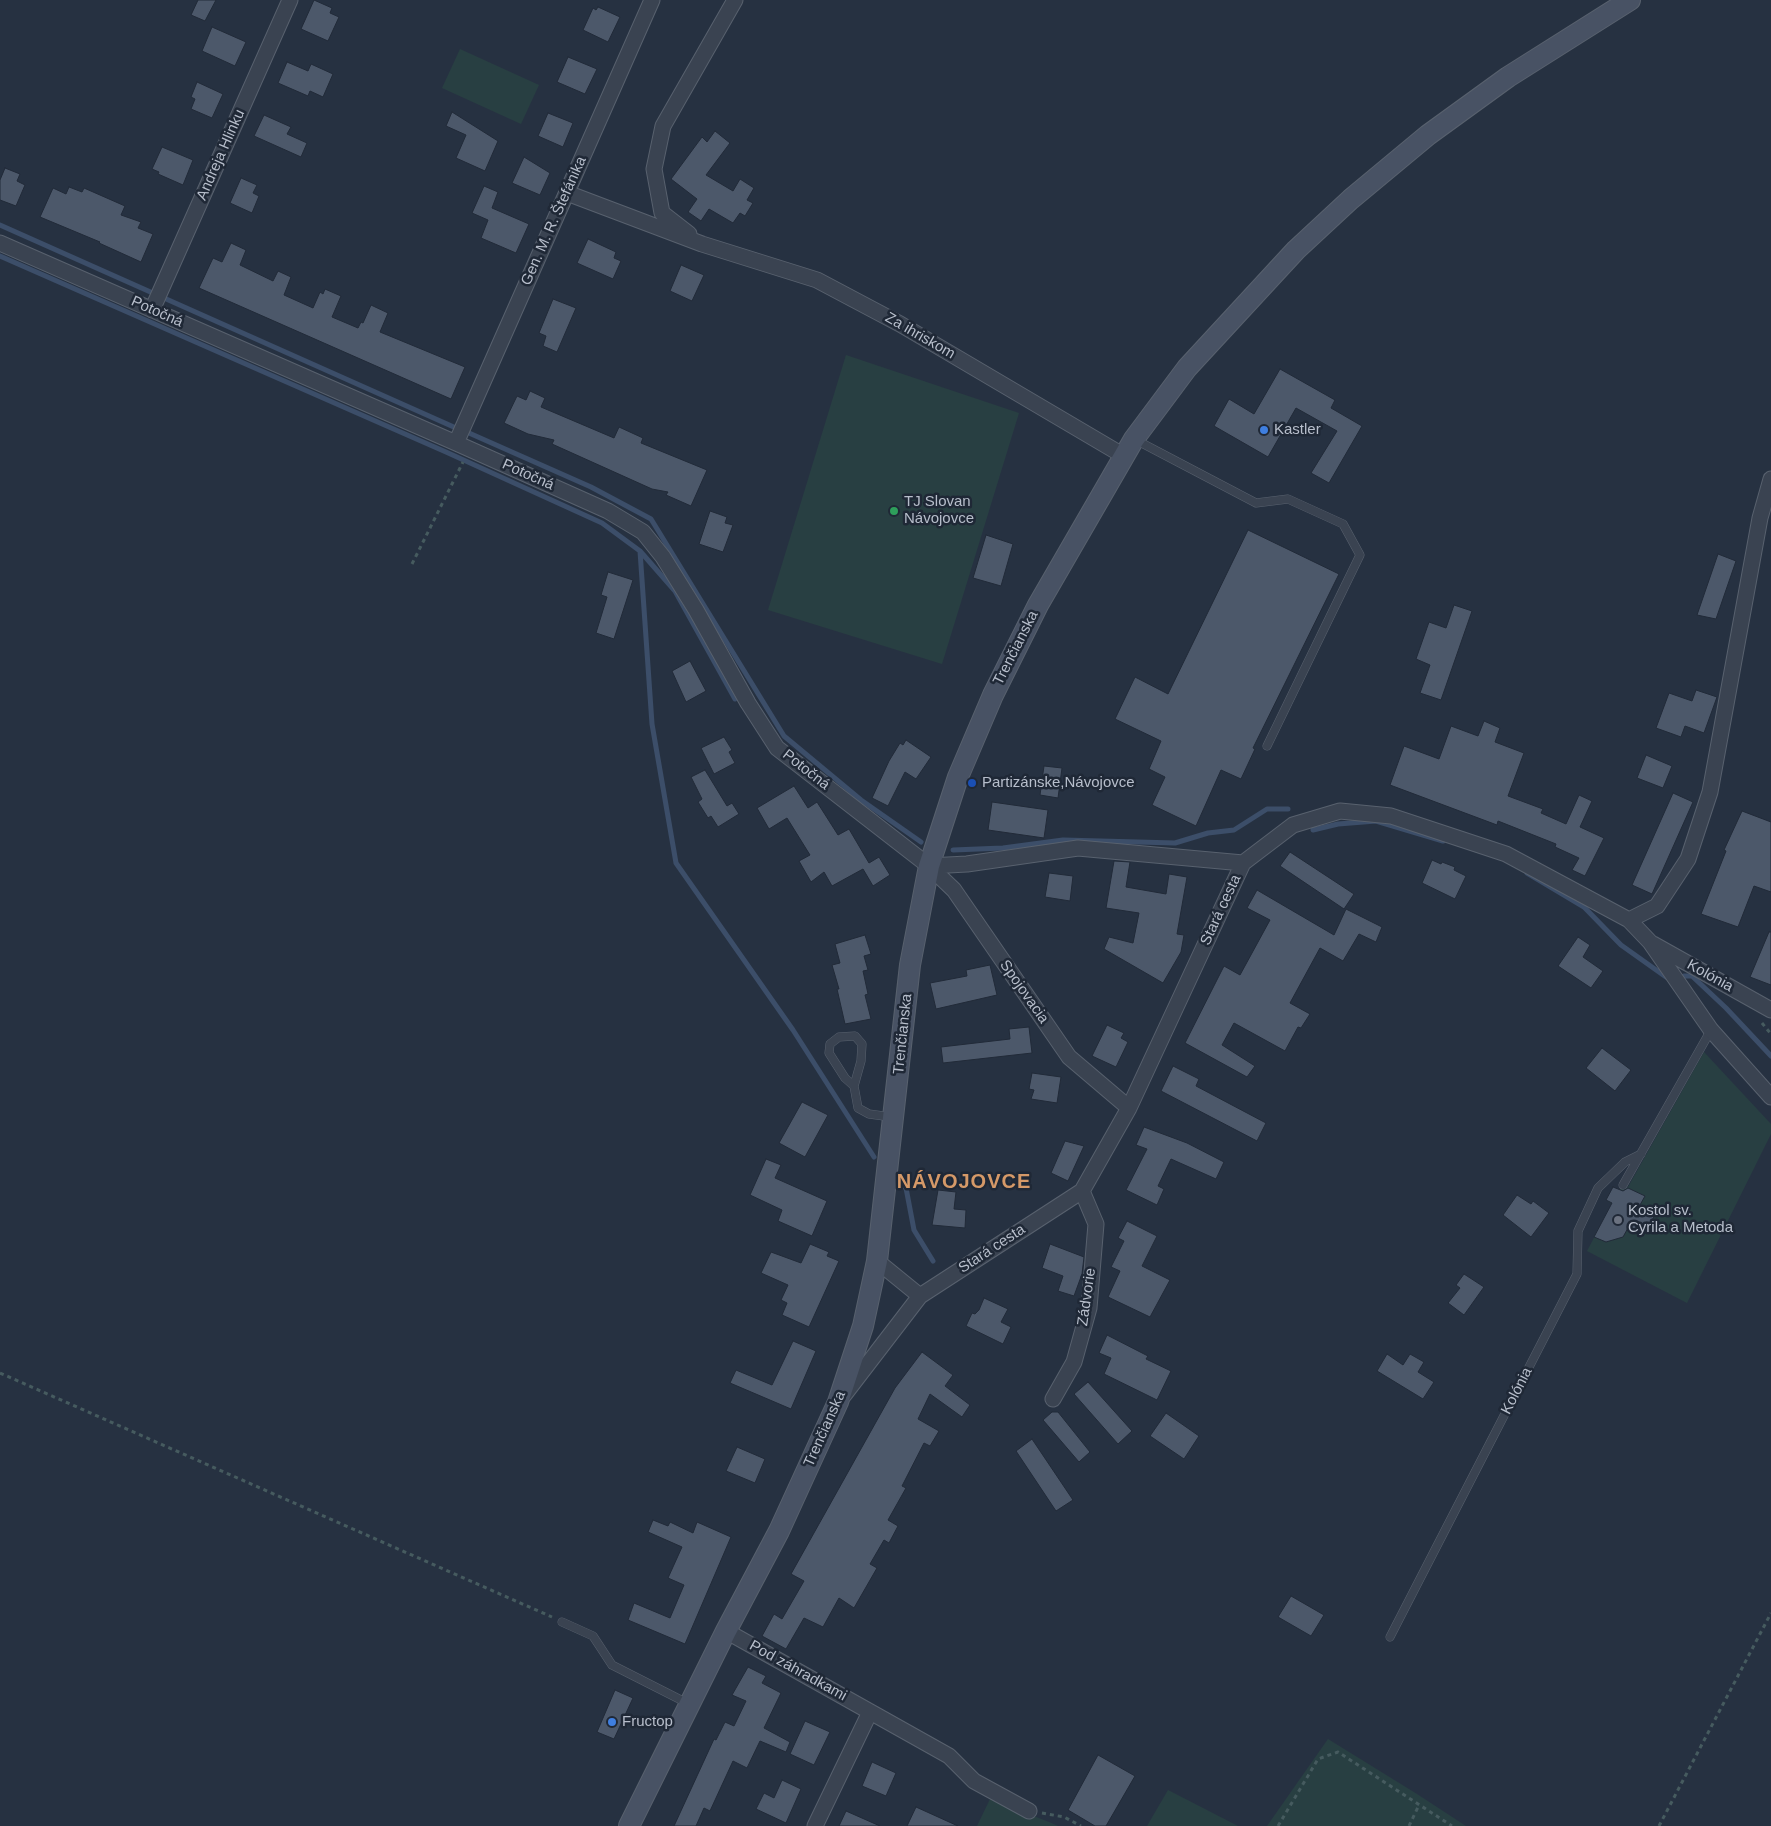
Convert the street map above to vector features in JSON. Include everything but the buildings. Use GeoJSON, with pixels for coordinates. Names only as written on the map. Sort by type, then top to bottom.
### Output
{"type":"FeatureCollection","features":[{"type":"Feature","properties":{"kind":"main road","name":"Trenčianska"},"geometry":{"type":"LineString","coordinates":[[629,1826],[726,1631],[779,1531],[838,1402],[863,1326],[877,1261],[910,965],[929,866],[958,776],[993,695],[1038,605],[1129,448],[1187,368],[1263,283],[1351,199],[1428,136],[1508,77],[1630,0]]}},
{"type":"Feature","properties":{"kind":"street","name":"Andreja Hlinku"},"geometry":{"type":"LineString","coordinates":[[152,310],[290,0]]}},
{"type":"Feature","properties":{"kind":"street","name":"Gen. M. R. Štefánika"},"geometry":{"type":"LineString","coordinates":[[456,443],[652,0]]}},
{"type":"Feature","properties":{"kind":"street"},"geometry":{"type":"LineString","coordinates":[[702,244],[662,213],[654,169],[663,126],[735,0]]}},
{"type":"Feature","properties":{"kind":"street","name":"Za ihriskom"},"geometry":{"type":"LineString","coordinates":[[567,193],[702,244],[817,280],[1129,448]]}},
{"type":"Feature","properties":{"kind":"street","name":"Potočná"},"geometry":{"type":"LineString","coordinates":[[0,243],[608,511],[643,532],[663,557],[696,610],[748,703],[777,748],[929,866]]}},
{"type":"Feature","properties":{"kind":"street"},"geometry":{"type":"LineString","coordinates":[[1629,920],[1658,906],[1688,859],[1710,792],[1760,518],[1771,479]]}},
{"type":"Feature","properties":{"kind":"street","name":"Stará cesta"},"geometry":{"type":"LineString","coordinates":[[838,1402],[920,1296],[1082,1192],[1129,1108],[1243,863],[1293,825],[1340,811],[1391,816],[1506,854],[1629,920],[1650,942]]}},
{"type":"Feature","properties":{"kind":"street"},"geometry":{"type":"LineString","coordinates":[[929,866],[967,864],[1078,848],[1243,863]]}},
{"type":"Feature","properties":{"kind":"street","name":"Spojovacia"},"geometry":{"type":"LineString","coordinates":[[929,866],[954,890],[1069,1057],[1129,1108]]}},
{"type":"Feature","properties":{"kind":"street"},"geometry":{"type":"LineString","coordinates":[[1650,942],[1711,1030],[1771,1097]]}},
{"type":"Feature","properties":{"kind":"street","name":"Kolónia"},"geometry":{"type":"LineString","coordinates":[[1650,942],[1771,1010]]}},
{"type":"Feature","properties":{"kind":"street","name":"Zádvorie"},"geometry":{"type":"LineString","coordinates":[[1053,1399],[1074,1362],[1089,1308],[1096,1224],[1082,1192]]}},
{"type":"Feature","properties":{"kind":"street"},"geometry":{"type":"LineString","coordinates":[[877,1261],[920,1296]]}},
{"type":"Feature","properties":{"kind":"street","name":"Pod záhradkami"},"geometry":{"type":"LineString","coordinates":[[726,1631],[949,1756],[974,1781],[1029,1811]]}},
{"type":"Feature","properties":{"kind":"street"},"geometry":{"type":"LineString","coordinates":[[815,1826],[870,1712]]}},
{"type":"Feature","properties":{"kind":"lane"},"geometry":{"type":"LineString","coordinates":[[1129,448],[1256,503],[1288,499],[1343,524],[1360,555],[1267,746]]}},
{"type":"Feature","properties":{"kind":"lane","name":"Kolónia"},"geometry":{"type":"LineString","coordinates":[[1623,1185],[1711,1030]]}},
{"type":"Feature","properties":{"kind":"lane"},"geometry":{"type":"LineString","coordinates":[[854,1086],[845,1078],[828,1053],[830,1044],[839,1037],[855,1036],[862,1044],[861,1061],[854,1086],[858,1108],[869,1114],[893,1117]]}},
{"type":"Feature","properties":{"kind":"lane","name":"Kolónia"},"geometry":{"type":"LineString","coordinates":[[1390,1636],[1577,1274],[1578,1231],[1598,1188],[1626,1162],[1640,1154]]}},
{"type":"Feature","properties":{"kind":"lane"},"geometry":{"type":"LineString","coordinates":[[562,1622],[593,1636],[612,1665],[690,1704]]}},
{"type":"Feature","properties":{"kind":"path"},"geometry":{"type":"LineString","coordinates":[[412,564],[459,470]]}},
{"type":"Feature","properties":{"kind":"path"},"geometry":{"type":"LineString","coordinates":[[0,1373],[562,1622]]}},
{"type":"Feature","properties":{"kind":"path"},"geometry":{"type":"LineString","coordinates":[[1659,1826],[1771,1613]]}},
{"type":"Feature","properties":{"kind":"path"},"geometry":{"type":"LineString","coordinates":[[1278,1826],[1318,1759],[1338,1752],[1452,1826]]}},
{"type":"Feature","properties":{"kind":"path"},"geometry":{"type":"LineString","coordinates":[[1409,1826],[1420,1805]]}},
{"type":"Feature","properties":{"kind":"path"},"geometry":{"type":"LineString","coordinates":[[1029,1811],[1064,1817],[1080,1826]]}},
{"type":"Feature","properties":{"kind":"green space"},"geometry":{"type":"Polygon","coordinates":[[[460,49],[539,85],[521,124],[442,88],[460,49]]]}},
{"type":"Feature","properties":{"kind":"green space","name":"TJ Slovan Návojovce"},"geometry":{"type":"Polygon","coordinates":[[[846,355],[1019,413],[942,664],[768,610],[846,355]]]}},
{"type":"Feature","properties":{"kind":"green space"},"geometry":{"type":"Polygon","coordinates":[[[1704,1052],[1771,1124],[1771,1134],[1687,1303],[1587,1251],[1612,1204],[1606,1200],[1613,1187],[1619,1190],[1622,1185],[1628,1187],[1704,1052]]]}},
{"type":"Feature","properties":{"kind":"green space"},"geometry":{"type":"Polygon","coordinates":[[[1328,1739],[1417,1794],[1466,1826],[1267,1826],[1328,1739]]]}},
{"type":"Feature","properties":{"kind":"green space"},"geometry":{"type":"Polygon","coordinates":[[[1168,1790],[1238,1826],[1147,1826],[1168,1790]]]}},
{"type":"Feature","properties":{"kind":"green space"},"geometry":{"type":"Polygon","coordinates":[[[990,1799],[1049,1822],[1058,1826],[977,1826],[990,1799]]]}},
{"type":"Feature","properties":{"kind":"waterway"},"geometry":{"type":"LineString","coordinates":[[0,225],[456,428]]}},
{"type":"Feature","properties":{"kind":"waterway"},"geometry":{"type":"LineString","coordinates":[[0,256],[446,452],[602,523],[640,551],[675,591],[735,699]]}},
{"type":"Feature","properties":{"kind":"waterway"},"geometry":{"type":"LineString","coordinates":[[469,433],[591,487],[651,519],[784,736],[861,800],[921,842]]}},
{"type":"Feature","properties":{"kind":"waterway"},"geometry":{"type":"LineString","coordinates":[[640,551],[652,724],[676,863],[793,1030],[874,1157]]}},
{"type":"Feature","properties":{"kind":"waterway"},"geometry":{"type":"LineString","coordinates":[[953,850],[1003,848],[1063,840],[1175,843],[1208,833],[1234,830],[1267,809],[1288,809]]}},
{"type":"Feature","properties":{"kind":"waterway"},"geometry":{"type":"LineString","coordinates":[[1313,830],[1338,824],[1376,821],[1443,841]]}},
{"type":"Feature","properties":{"kind":"waterway"},"geometry":{"type":"LineString","coordinates":[[1527,873],[1584,907],[1621,945],[1666,977]]}},
{"type":"Feature","properties":{"kind":"waterway"},"geometry":{"type":"LineString","coordinates":[[1684,976],[1692,976],[1726,1008],[1771,1056]]}},
{"type":"Feature","properties":{"kind":"waterway"},"geometry":{"type":"LineString","coordinates":[[900,1183],[906,1188],[914,1230],[933,1261]]}},
{"type":"Feature","properties":{"kind":"place","name":"Kastler"},"geometry":{"type":"Point","coordinates":[1264,430]}},
{"type":"Feature","properties":{"kind":"place","name":"TJ Slovan Návojovce"},"geometry":{"type":"Point","coordinates":[894,511]}},
{"type":"Feature","properties":{"kind":"place","name":"Partizánske,Návojovce"},"geometry":{"type":"Point","coordinates":[972,783]}},
{"type":"Feature","properties":{"kind":"place","name":"Kostol sv. Cyrila a Metoda"},"geometry":{"type":"Point","coordinates":[1618,1220]}},
{"type":"Feature","properties":{"kind":"place","name":"Fructop"},"geometry":{"type":"Point","coordinates":[612,1722]}},
{"type":"Feature","properties":{"kind":"district","name":"NÁVOJOVCE"},"geometry":{"type":"Point","coordinates":[964,1182]}}]}
